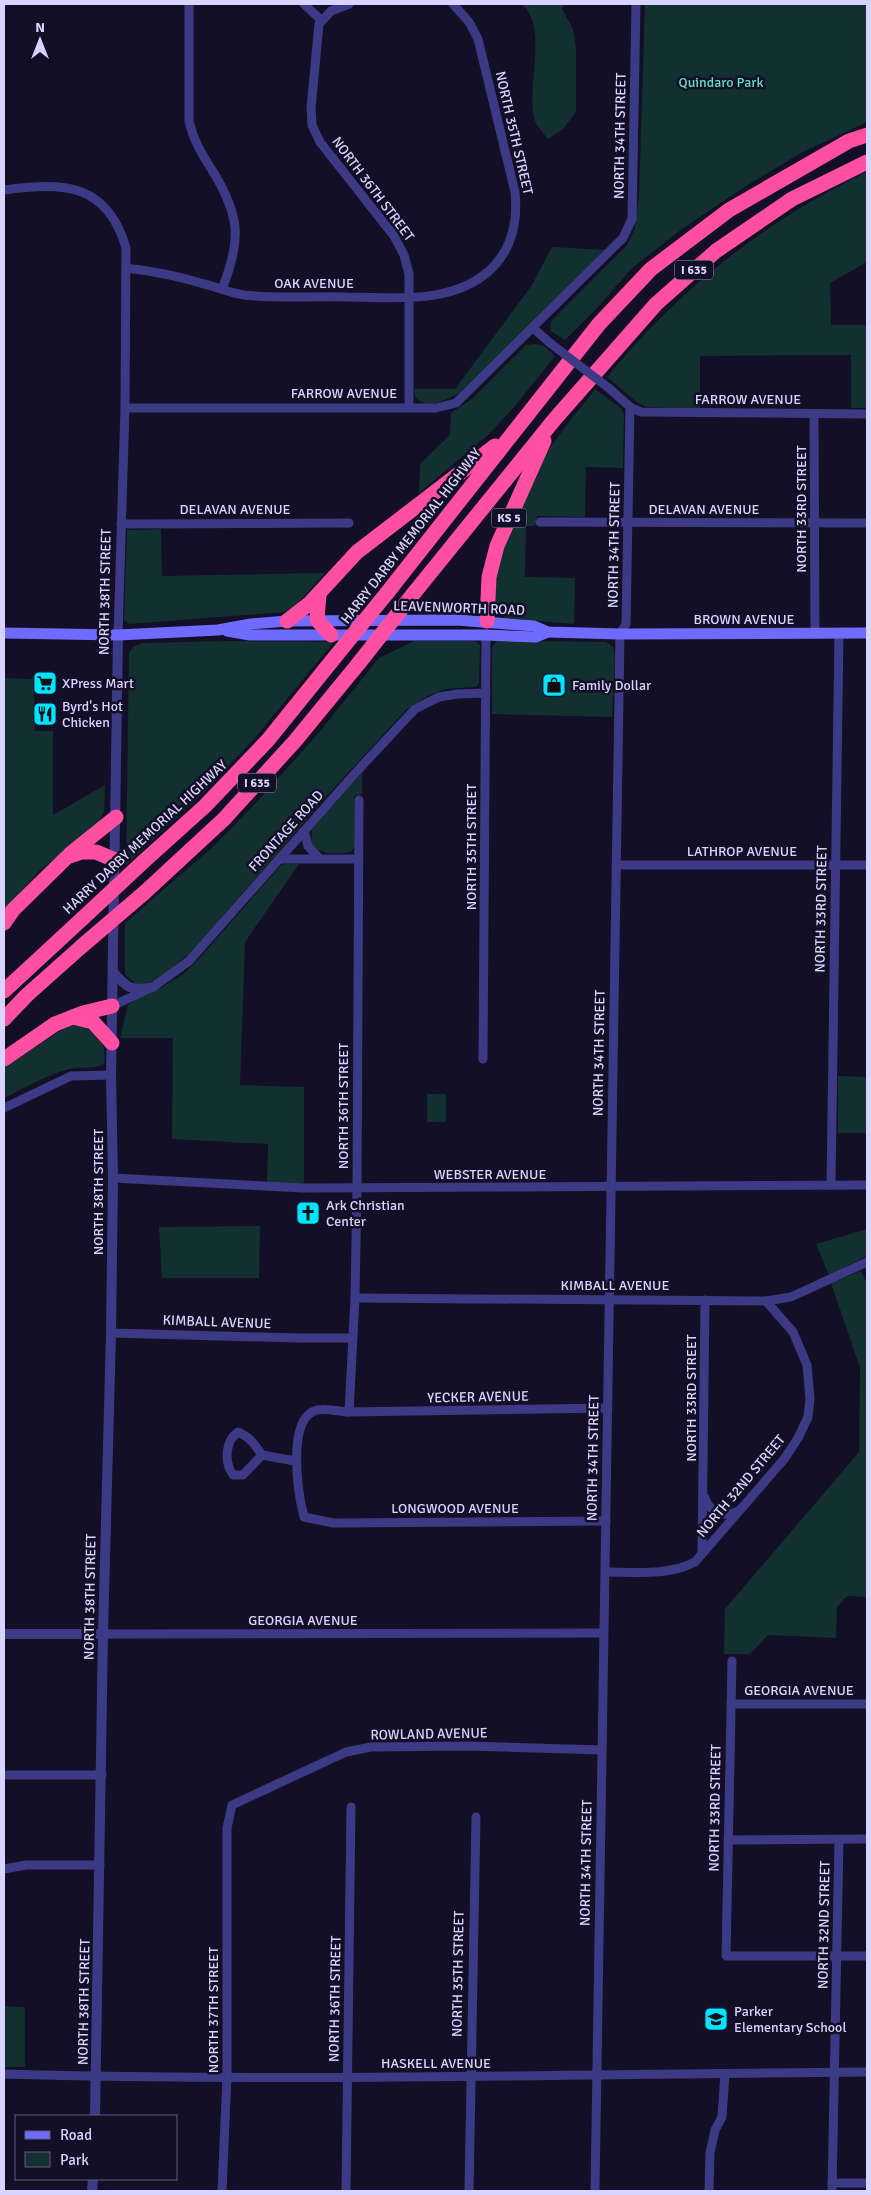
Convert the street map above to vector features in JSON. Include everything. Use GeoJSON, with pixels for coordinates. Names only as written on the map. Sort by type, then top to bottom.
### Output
{"type":"FeatureCollection","features":[{"type":"Feature","properties":{"kind":"highway","name":"HARRY DARBY MEMORIAL HIGHWAY"},"geometry":{"type":"LineString","coordinates":[[4,991],[205,806],[268,740],[599,324],[652,269],[729,210],[849,141],[867,134]]}},
{"type":"Feature","properties":{"kind":"highway","name":"I 635"},"geometry":{"type":"LineString","coordinates":[[4,1019],[27,995],[144,893],[224,819],[295,741],[554,420],[656,304],[716,250],[792,199],[867,162]]}},
{"type":"Feature","properties":{"kind":"highway","name":"KS 5"},"geometry":{"type":"LineString","coordinates":[[487,628],[490,577],[497,546],[554,420]]}},
{"type":"Feature","properties":{"kind":"highway"},"geometry":{"type":"LineString","coordinates":[[287,621],[301,612],[357,552],[514,431]]}},
{"type":"Feature","properties":{"kind":"highway"},"geometry":{"type":"LineString","coordinates":[[319,594],[318,620],[331,635]]}},
{"type":"Feature","properties":{"kind":"highway"},"geometry":{"type":"LineString","coordinates":[[4,923],[13,910],[67,857],[116,817]]}},
{"type":"Feature","properties":{"kind":"highway"},"geometry":{"type":"LineString","coordinates":[[67,857],[82,852],[96,852],[115,860]]}},
{"type":"Feature","properties":{"kind":"highway"},"geometry":{"type":"LineString","coordinates":[[4,1059],[55,1024],[112,1006]]}},
{"type":"Feature","properties":{"kind":"highway"},"geometry":{"type":"LineString","coordinates":[[73,1017],[93,1022],[112,1043]]}},
{"type":"Feature","properties":{"kind":"main road","name":"LEAVENWORTH ROAD"},"geometry":{"type":"LineString","coordinates":[[4,633],[118,635],[218,630],[251,624],[318,620],[487,628]]}},
{"type":"Feature","properties":{"kind":"main road","name":"LEAVENWORTH ROAD"},"geometry":{"type":"LineString","coordinates":[[218,630],[250,635],[331,635],[534,626],[548,632],[620,634]]}},
{"type":"Feature","properties":{"kind":"main road","name":"BROWN AVENUE"},"geometry":{"type":"LineString","coordinates":[[620,634],[867,633]]}},
{"type":"Feature","properties":{"kind":"street"},"geometry":{"type":"LineString","coordinates":[[189,4],[189,121],[199,149],[227,196],[234,212],[235,250],[222,289]]}},
{"type":"Feature","properties":{"kind":"street"},"geometry":{"type":"LineString","coordinates":[[304,4],[321,20],[335,8],[349,4]]}},
{"type":"Feature","properties":{"kind":"street","name":"NORTH 34TH STREET"},"geometry":{"type":"LineString","coordinates":[[533,328],[623,238],[632,219],[636,4]]}},
{"type":"Feature","properties":{"kind":"street","name":"NORTH 35TH STREET"},"geometry":{"type":"LineString","coordinates":[[456,6],[469,22],[478,39],[516,192],[516,214],[511,240],[496,265]]}},
{"type":"Feature","properties":{"kind":"street","name":"NORTH 36TH STREET"},"geometry":{"type":"LineString","coordinates":[[321,20],[318,29],[311,108],[312,125],[320,142],[394,236],[408,264],[410,407]]}},
{"type":"Feature","properties":{"kind":"street","name":"NORTH 38TH STREET"},"geometry":{"type":"LineString","coordinates":[[4,190],[55,185],[72,189],[99,202],[115,218],[126,248],[125,408],[118,635],[111,1076],[113,1178],[111,1333],[102,1634],[102,1775],[95,2115]]}},
{"type":"Feature","properties":{"kind":"street","name":"OAK AVENUE"},"geometry":{"type":"LineString","coordinates":[[126,268],[171,275],[244,295],[409,297],[442,294],[464,287],[479,280],[496,265]]}},
{"type":"Feature","properties":{"kind":"street"},"geometry":{"type":"LineString","coordinates":[[533,328],[630,407]]}},
{"type":"Feature","properties":{"kind":"street","name":"FARROW AVENUE"},"geometry":{"type":"LineString","coordinates":[[125,408],[436,408],[456,403],[533,328]]}},
{"type":"Feature","properties":{"kind":"street","name":"NORTH 34TH STREET"},"geometry":{"type":"LineString","coordinates":[[595,2191],[620,634],[626,624],[630,407]]}},
{"type":"Feature","properties":{"kind":"street","name":"FARROW AVENUE"},"geometry":{"type":"LineString","coordinates":[[630,407],[642,412],[867,414]]}},
{"type":"Feature","properties":{"kind":"street","name":"NORTH 33RD STREET"},"geometry":{"type":"LineString","coordinates":[[814,414],[815,633]]}},
{"type":"Feature","properties":{"kind":"street","name":"DELAVAN AVENUE"},"geometry":{"type":"LineString","coordinates":[[540,522],[867,523]]}},
{"type":"Feature","properties":{"kind":"street","name":"DELAVAN AVENUE"},"geometry":{"type":"LineString","coordinates":[[121,524],[349,523]]}},
{"type":"Feature","properties":{"kind":"street","name":"NORTH 35TH STREET"},"geometry":{"type":"LineString","coordinates":[[483,1059],[487,628]]}},
{"type":"Feature","properties":{"kind":"street","name":"NORTH 33RD STREET"},"geometry":{"type":"LineString","coordinates":[[831,1185],[839,633]]}},
{"type":"Feature","properties":{"kind":"street","name":"FRONTAGE ROAD"},"geometry":{"type":"LineString","coordinates":[[112,1006],[153,987],[189,961],[359,769],[416,710],[439,697],[456,694],[486,693]]}},
{"type":"Feature","properties":{"kind":"street","name":"NORTH 36TH STREET"},"geometry":{"type":"LineString","coordinates":[[349,1412],[355,1298],[357,1188],[359,800]]}},
{"type":"Feature","properties":{"kind":"street"},"geometry":{"type":"LineString","coordinates":[[304,831],[308,846],[319,858]]}},
{"type":"Feature","properties":{"kind":"street"},"geometry":{"type":"LineString","coordinates":[[279,859],[358,859]]}},
{"type":"Feature","properties":{"kind":"street","name":"LATHROP AVENUE"},"geometry":{"type":"LineString","coordinates":[[617,864],[867,865]]}},
{"type":"Feature","properties":{"kind":"street"},"geometry":{"type":"LineString","coordinates":[[113,972],[124,984],[131,988],[141,990],[153,987]]}},
{"type":"Feature","properties":{"kind":"street"},"geometry":{"type":"LineString","coordinates":[[4,1108],[70,1076],[111,1076]]}},
{"type":"Feature","properties":{"kind":"street","name":"WEBSTER AVENUE"},"geometry":{"type":"LineString","coordinates":[[113,1178],[204,1181],[258,1186],[357,1188],[867,1185]]}},
{"type":"Feature","properties":{"kind":"street","name":"KIMBALL AVENUE"},"geometry":{"type":"LineString","coordinates":[[355,1298],[766,1301],[791,1297],[867,1262]]}},
{"type":"Feature","properties":{"kind":"street","name":"NORTH 33RD STREET"},"geometry":{"type":"LineString","coordinates":[[702,1553],[705,1300]]}},
{"type":"Feature","properties":{"kind":"street","name":"NORTH 32ND STREET"},"geometry":{"type":"LineString","coordinates":[[606,1572],[670,1570],[684,1568],[695,1562],[785,1458],[798,1438],[808,1417],[810,1399],[807,1365],[793,1332],[766,1301]]}},
{"type":"Feature","properties":{"kind":"street","name":"KIMBALL AVENUE"},"geometry":{"type":"LineString","coordinates":[[111,1333],[352,1338]]}},
{"type":"Feature","properties":{"kind":"street","name":"YECKER AVENUE"},"geometry":{"type":"LineString","coordinates":[[349,1412],[608,1408]]}},
{"type":"Feature","properties":{"kind":"street"},"geometry":{"type":"LineString","coordinates":[[262,1455],[243,1475],[233,1475],[228,1468],[228,1445],[231,1437],[238,1432],[246,1435],[262,1455],[295,1461],[302,1422],[308,1414],[316,1410],[349,1412]]}},
{"type":"Feature","properties":{"kind":"street","name":"LONGWOOD AVENUE"},"geometry":{"type":"LineString","coordinates":[[295,1461],[300,1502],[304,1517],[333,1523],[606,1521]]}},
{"type":"Feature","properties":{"kind":"street"},"geometry":{"type":"LineString","coordinates":[[704,1496],[708,1507],[716,1513],[726,1515],[740,1510]]}},
{"type":"Feature","properties":{"kind":"street","name":"GEORGIA AVENUE"},"geometry":{"type":"LineString","coordinates":[[4,1634],[603,1633]]}},
{"type":"Feature","properties":{"kind":"street","name":"NORTH 33RD STREET"},"geometry":{"type":"LineString","coordinates":[[732,1661],[726,1956],[837,1956]]}},
{"type":"Feature","properties":{"kind":"street","name":"GEORGIA AVENUE"},"geometry":{"type":"LineString","coordinates":[[731,1704],[867,1704]]}},
{"type":"Feature","properties":{"kind":"street","name":"ROWLAND AVENUE"},"geometry":{"type":"LineString","coordinates":[[227,1828],[232,1805],[346,1752],[371,1747],[470,1746],[602,1750]]}},
{"type":"Feature","properties":{"kind":"street"},"geometry":{"type":"LineString","coordinates":[[4,1775],[102,1775]]}},
{"type":"Feature","properties":{"kind":"street","name":"NORTH 36TH STREET"},"geometry":{"type":"LineString","coordinates":[[346,2191],[351,1807]]}},
{"type":"Feature","properties":{"kind":"street","name":"NORTH 35TH STREET"},"geometry":{"type":"LineString","coordinates":[[469,2191],[476,1817]]}},
{"type":"Feature","properties":{"kind":"street","name":"NORTH 37TH STREET"},"geometry":{"type":"LineString","coordinates":[[222,2191],[226,2076],[227,1828]]}},
{"type":"Feature","properties":{"kind":"street"},"geometry":{"type":"LineString","coordinates":[[728,1840],[867,1839]]}},
{"type":"Feature","properties":{"kind":"street","name":"NORTH 32ND STREET"},"geometry":{"type":"LineString","coordinates":[[832,2187],[839,1840]]}},
{"type":"Feature","properties":{"kind":"street"},"geometry":{"type":"LineString","coordinates":[[4,1870],[26,1865],[100,1866]]}},
{"type":"Feature","properties":{"kind":"street"},"geometry":{"type":"LineString","coordinates":[[837,1956],[867,1956]]}},
{"type":"Feature","properties":{"kind":"street","name":"HASKELL AVENUE"},"geometry":{"type":"LineString","coordinates":[[4,2074],[470,2077],[867,2072]]}},
{"type":"Feature","properties":{"kind":"street"},"geometry":{"type":"LineString","coordinates":[[709,2191],[710,2152],[715,2130],[722,2117],[725,2074]]}},
{"type":"Feature","properties":{"kind":"street"},"geometry":{"type":"LineString","coordinates":[[832,2187],[867,2183]]}},
{"type":"Feature","properties":{"kind":"green space"},"geometry":{"type":"Polygon","coordinates":[[[522,4],[565,4],[562,9],[573,29],[576,48],[576,112],[563,129],[548,139],[536,123],[533,109],[536,44],[530,15],[522,4]]]}},
{"type":"Feature","properties":{"kind":"green space","name":"Quindaro Park"},"geometry":{"type":"Polygon","coordinates":[[[645,4],[867,4],[867,122],[801,153],[746,186],[682,229],[632,268],[598,307],[565,340],[551,331],[550,325],[552,320],[627,245],[634,231],[639,196],[645,4]]]}},
{"type":"Feature","properties":{"kind":"green space"},"geometry":{"type":"Polygon","coordinates":[[[867,172],[867,262],[830,283],[831,325],[867,325],[867,408],[851,408],[851,355],[700,356],[700,408],[646,407],[638,403],[607,377],[663,315],[726,260],[794,212],[867,172]]]}},
{"type":"Feature","properties":{"kind":"green space"},"geometry":{"type":"Polygon","coordinates":[[[552,247],[606,250],[459,393],[440,402],[426,403],[420,401],[416,397],[414,389],[455,389],[532,285],[552,247]]]}},
{"type":"Feature","properties":{"kind":"green space"},"geometry":{"type":"Polygon","coordinates":[[[526,345],[543,345],[555,356],[515,406],[489,434],[419,493],[420,464],[450,435],[451,413],[473,398],[526,345]]]}},
{"type":"Feature","properties":{"kind":"green space"},"geometry":{"type":"Polygon","coordinates":[[[595,389],[622,409],[624,416],[623,468],[586,467],[585,517],[537,516],[535,526],[526,526],[525,577],[575,578],[574,624],[506,618],[498,613],[494,607],[492,594],[495,578],[516,516],[543,458],[595,389]]]}},
{"type":"Feature","properties":{"kind":"green space"},"geometry":{"type":"Polygon","coordinates":[[[161,529],[162,576],[325,573],[297,604],[285,612],[129,624],[124,620],[127,530],[161,529]]]}},
{"type":"Feature","properties":{"kind":"green space"},"geometry":{"type":"Polygon","coordinates":[[[229,641],[334,642],[254,739],[202,794],[126,865],[129,653],[133,647],[142,643],[229,641]]]}},
{"type":"Feature","properties":{"kind":"green space"},"geometry":{"type":"Polygon","coordinates":[[[414,641],[475,641],[480,645],[479,683],[476,687],[445,689],[426,697],[406,710],[334,788],[193,950],[155,980],[144,984],[136,984],[125,975],[125,923],[217,843],[265,793],[316,736],[379,658],[414,641]]]}},
{"type":"Feature","properties":{"kind":"green space"},"geometry":{"type":"Polygon","coordinates":[[[497,641],[606,642],[613,647],[615,655],[612,717],[492,714],[492,647],[497,641]]]}},
{"type":"Feature","properties":{"kind":"green space"},"geometry":{"type":"Polygon","coordinates":[[[4,678],[34,679],[35,731],[53,731],[53,815],[105,785],[104,812],[98,823],[39,871],[4,911],[4,678]]]}},
{"type":"Feature","properties":{"kind":"green space"},"geometry":{"type":"Polygon","coordinates":[[[362,773],[362,794],[354,796],[354,847],[352,851],[330,853],[315,848],[311,844],[312,829],[362,773]]]}},
{"type":"Feature","properties":{"kind":"green space"},"geometry":{"type":"Polygon","coordinates":[[[299,864],[245,942],[240,1085],[304,1087],[304,1183],[267,1183],[268,1144],[172,1139],[173,1038],[120,1038],[128,1005],[182,975],[198,960],[281,865],[299,864]]]}},
{"type":"Feature","properties":{"kind":"green space"},"geometry":{"type":"Polygon","coordinates":[[[75,1025],[89,1029],[99,1038],[104,1050],[104,1064],[95,1067],[73,1068],[60,1072],[4,1098],[4,1068],[63,1029],[75,1025]]]}},
{"type":"Feature","properties":{"kind":"green space"},"geometry":{"type":"Polygon","coordinates":[[[838,1076],[867,1077],[867,1133],[838,1133],[838,1076]]]}},
{"type":"Feature","properties":{"kind":"green space"},"geometry":{"type":"Polygon","coordinates":[[[427,1094],[446,1094],[446,1122],[427,1122],[427,1094]]]}},
{"type":"Feature","properties":{"kind":"green space"},"geometry":{"type":"Polygon","coordinates":[[[260,1226],[259,1278],[162,1278],[159,1227],[260,1226]]]}},
{"type":"Feature","properties":{"kind":"green space"},"geometry":{"type":"Polygon","coordinates":[[[867,1229],[867,1256],[829,1275],[816,1244],[867,1229]]]}},
{"type":"Feature","properties":{"kind":"green space"},"geometry":{"type":"Polygon","coordinates":[[[861,1271],[867,1284],[867,1597],[847,1596],[837,1607],[836,1638],[768,1635],[750,1654],[724,1654],[725,1609],[859,1452],[860,1368],[831,1283],[861,1271]]]}},
{"type":"Feature","properties":{"kind":"green space"},"geometry":{"type":"Polygon","coordinates":[[[4,2006],[25,2007],[25,2067],[4,2067],[4,2006]]]}},
{"type":"Feature","properties":{"kind":"place","name":"XPress Mart"},"geometry":{"type":"Point","coordinates":[45,683]}},
{"type":"Feature","properties":{"kind":"place","name":"Family Dollar"},"geometry":{"type":"Point","coordinates":[554,685]}},
{"type":"Feature","properties":{"kind":"place","name":"Byrd's Hot Chicken"},"geometry":{"type":"Point","coordinates":[45,714]}},
{"type":"Feature","properties":{"kind":"place","name":"Ark Christian Center"},"geometry":{"type":"Point","coordinates":[308,1213]}},
{"type":"Feature","properties":{"kind":"place","name":"Parker Elementary School"},"geometry":{"type":"Point","coordinates":[716,2019]}}]}
